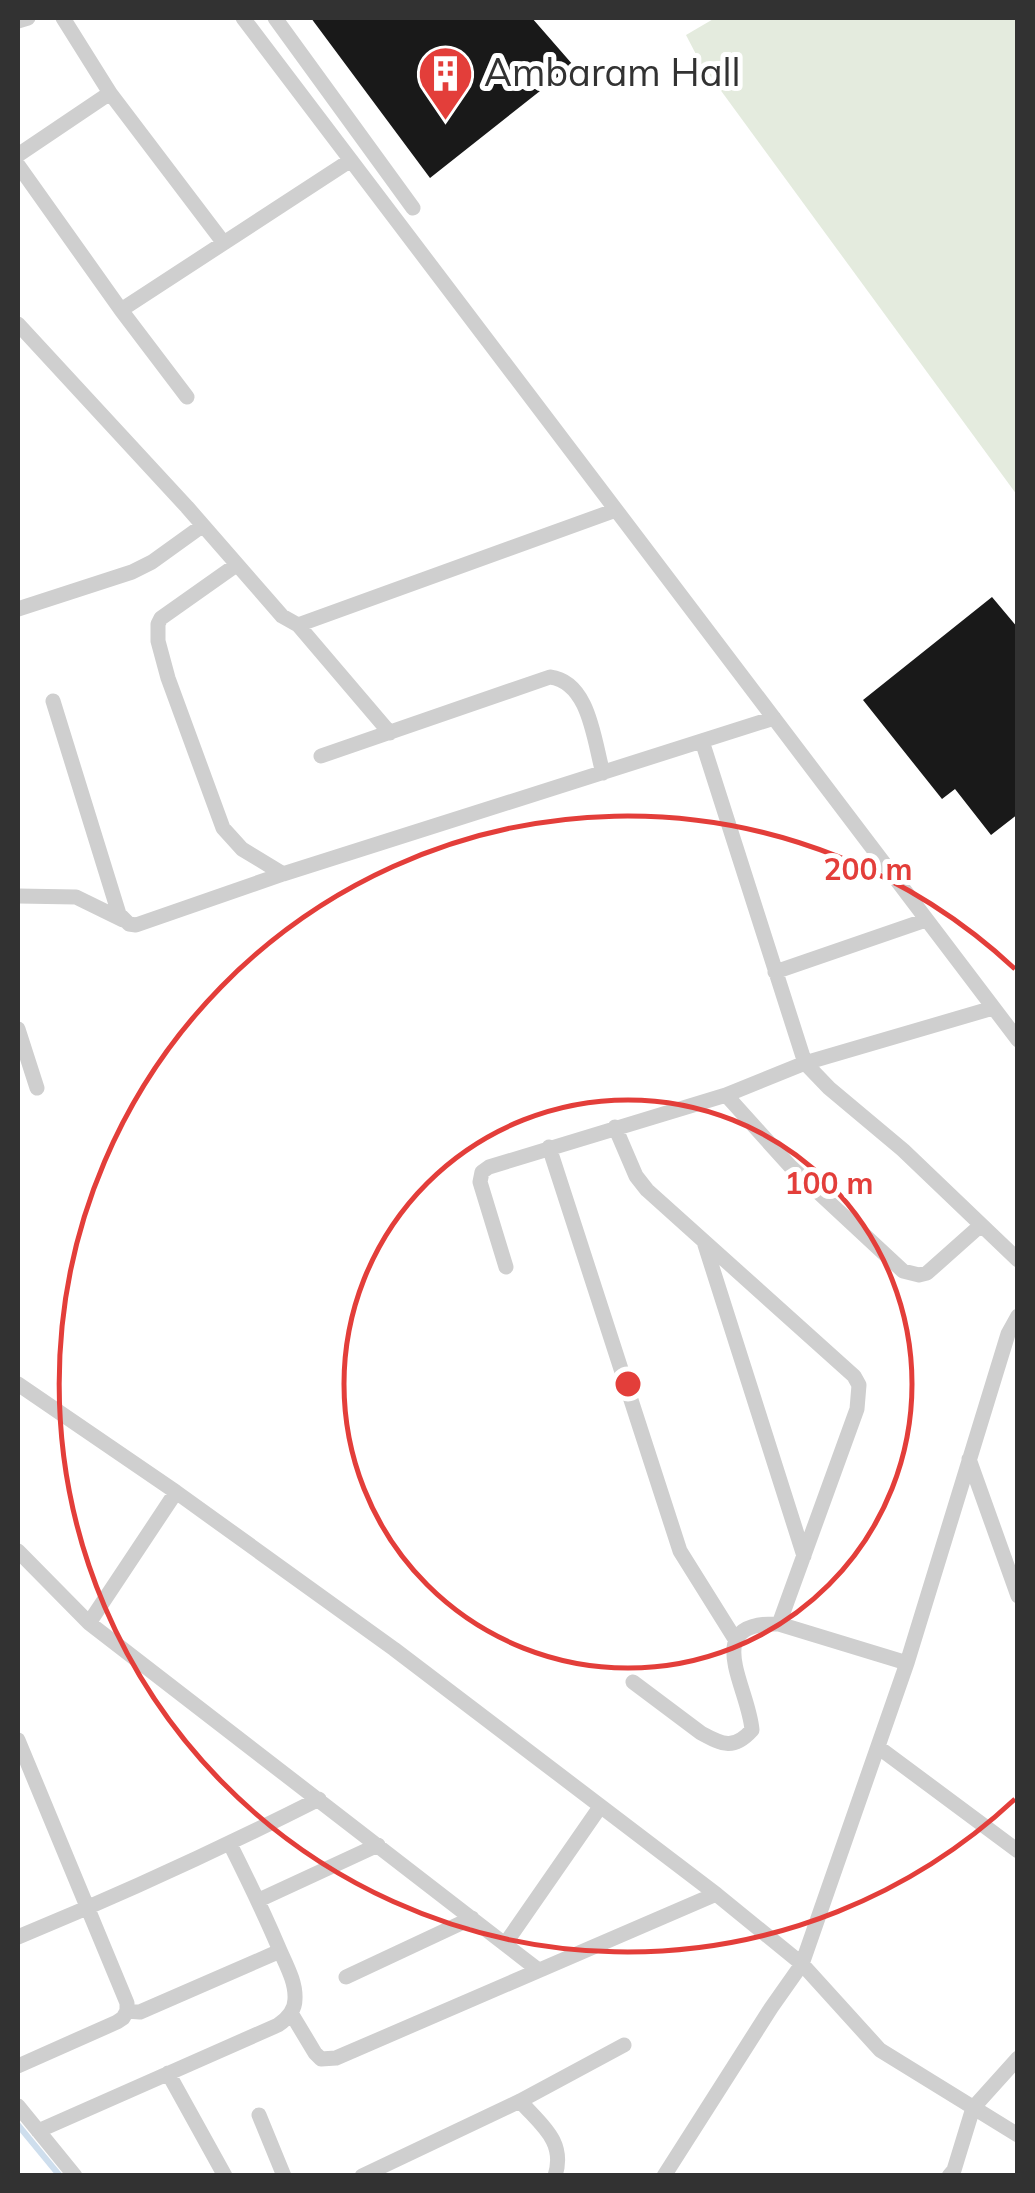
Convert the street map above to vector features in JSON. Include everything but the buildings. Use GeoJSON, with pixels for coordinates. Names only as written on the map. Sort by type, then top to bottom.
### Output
{"type":"FeatureCollection","features":[{"type":"Feature","properties":{"kind":"street"},"geometry":{"type":"LineString","coordinates":[[18,21],[28,18]]}},
{"type":"Feature","properties":{"kind":"street"},"geometry":{"type":"LineString","coordinates":[[63,18],[110,93],[223,242]]}},
{"type":"Feature","properties":{"kind":"street"},"geometry":{"type":"LineString","coordinates":[[243,18],[1018,1040]]}},
{"type":"Feature","properties":{"kind":"street"},"geometry":{"type":"LineString","coordinates":[[275,18],[413,208]]}},
{"type":"Feature","properties":{"kind":"street"},"geometry":{"type":"LineString","coordinates":[[18,156],[110,93]]}},
{"type":"Feature","properties":{"kind":"street"},"geometry":{"type":"LineString","coordinates":[[121,310],[351,160]]}},
{"type":"Feature","properties":{"kind":"street"},"geometry":{"type":"LineString","coordinates":[[18,164],[187,396]]}},
{"type":"Feature","properties":{"kind":"street"},"geometry":{"type":"LineString","coordinates":[[18,324],[282,616],[298,624],[390,733]]}},
{"type":"Feature","properties":{"kind":"street"},"geometry":{"type":"LineString","coordinates":[[298,624],[616,510]]}},
{"type":"Feature","properties":{"kind":"street"},"geometry":{"type":"LineString","coordinates":[[18,609],[132,572],[202,526]]}},
{"type":"Feature","properties":{"kind":"street"},"geometry":{"type":"LineString","coordinates":[[236,565],[162,618],[158,641],[224,828],[242,849],[283,874]]}},
{"type":"Feature","properties":{"kind":"street"},"geometry":{"type":"LineString","coordinates":[[321,756],[550,677],[560,678],[578,695],[587,713],[602,773]]}},
{"type":"Feature","properties":{"kind":"street"},"geometry":{"type":"LineString","coordinates":[[54,701],[123,920]]}},
{"type":"Feature","properties":{"kind":"street"},"geometry":{"type":"LineString","coordinates":[[18,896],[76,898],[128,924],[144,924],[283,874],[774,718]]}},
{"type":"Feature","properties":{"kind":"street"},"geometry":{"type":"LineString","coordinates":[[702,741],[805,1064],[903,1150],[1018,1260]]}},
{"type":"Feature","properties":{"kind":"street"},"geometry":{"type":"LineString","coordinates":[[775,972],[926,920]]}},
{"type":"Feature","properties":{"kind":"street"},"geometry":{"type":"LineString","coordinates":[[506,1267],[480,1177],[489,1167],[726,1095],[805,1064],[993,1008]]}},
{"type":"Feature","properties":{"kind":"street"},"geometry":{"type":"LineString","coordinates":[[18,1029],[37,1088]]}},
{"type":"Feature","properties":{"kind":"street"},"geometry":{"type":"LineString","coordinates":[[726,1095],[790,1166],[903,1270],[927,1273],[981,1225]]}},
{"type":"Feature","properties":{"kind":"street"},"geometry":{"type":"LineString","coordinates":[[615,1127],[640,1183],[854,1376],[859,1385],[857,1409],[779,1624]]}},
{"type":"Feature","properties":{"kind":"street"},"geometry":{"type":"LineString","coordinates":[[549,1147],[680,1551],[735,1639]]}},
{"type":"Feature","properties":{"kind":"street"},"geometry":{"type":"LineString","coordinates":[[704,1243],[804,1556]]}},
{"type":"Feature","properties":{"kind":"street"},"geometry":{"type":"LineString","coordinates":[[664,2176],[802,1964],[907,1663],[1008,1334],[1018,1316]]}},
{"type":"Feature","properties":{"kind":"street"},"geometry":{"type":"LineString","coordinates":[[22,1392],[176,1492],[394,1649],[802,1964],[880,2050],[1018,2136]]}},
{"type":"Feature","properties":{"kind":"street"},"geometry":{"type":"LineString","coordinates":[[970,1459],[1018,1596]]}},
{"type":"Feature","properties":{"kind":"street"},"geometry":{"type":"LineString","coordinates":[[90,1623],[176,1492]]}},
{"type":"Feature","properties":{"kind":"street"},"geometry":{"type":"LineString","coordinates":[[18,1551],[90,1623],[537,1969]]}},
{"type":"Feature","properties":{"kind":"street"},"geometry":{"type":"LineString","coordinates":[[633,1682],[712,1739],[726,1744],[740,1742],[752,1730],[732,1649],[735,1639],[754,1626],[779,1624],[907,1663]]}},
{"type":"Feature","properties":{"kind":"street"},"geometry":{"type":"LineString","coordinates":[[18,1740],[127,2003],[127,2011],[117,2022],[18,2066]]}},
{"type":"Feature","properties":{"kind":"street"},"geometry":{"type":"LineString","coordinates":[[878,1746],[1018,1851]]}},
{"type":"Feature","properties":{"kind":"street"},"geometry":{"type":"LineString","coordinates":[[18,1936],[230,1844],[320,1799]]}},
{"type":"Feature","properties":{"kind":"street"},"geometry":{"type":"LineString","coordinates":[[505,1944],[600,1807]]}},
{"type":"Feature","properties":{"kind":"street"},"geometry":{"type":"LineString","coordinates":[[38,2131],[278,2024],[291,2013],[294,1982],[230,1844]]}},
{"type":"Feature","properties":{"kind":"street"},"geometry":{"type":"LineString","coordinates":[[258,1900],[378,1845]]}},
{"type":"Feature","properties":{"kind":"street"},"geometry":{"type":"LineString","coordinates":[[291,2013],[316,2054],[328,2060],[716,1894]]}},
{"type":"Feature","properties":{"kind":"street"},"geometry":{"type":"LineString","coordinates":[[346,1977],[472,1918]]}},
{"type":"Feature","properties":{"kind":"street"},"geometry":{"type":"LineString","coordinates":[[127,2011],[140,2012],[280,1950]]}},
{"type":"Feature","properties":{"kind":"street"},"geometry":{"type":"LineString","coordinates":[[362,2176],[520,2101],[624,2045]]}},
{"type":"Feature","properties":{"kind":"street"},"geometry":{"type":"LineString","coordinates":[[949,2176],[973,2108],[1018,2058]]}},
{"type":"Feature","properties":{"kind":"street"},"geometry":{"type":"LineString","coordinates":[[168,2073],[225,2176]]}},
{"type":"Feature","properties":{"kind":"street"},"geometry":{"type":"LineString","coordinates":[[520,2101],[555,2140],[559,2160],[556,2176]]}},
{"type":"Feature","properties":{"kind":"street"},"geometry":{"type":"LineString","coordinates":[[18,2106],[75,2176]]}},
{"type":"Feature","properties":{"kind":"street"},"geometry":{"type":"LineString","coordinates":[[258,2115],[284,2176]]}},
{"type":"Feature","properties":{"kind":"shaded area"},"geometry":{"type":"Polygon","coordinates":[[[715,18],[1017,18],[1017,495],[700,62],[686,35],[715,18]]]}},
{"type":"Feature","properties":{"kind":"waterway"},"geometry":{"type":"LineString","coordinates":[[18,2125],[60,2176]]}},
{"type":"Feature","properties":{"kind":"place","name":"Ambaram Hall"},"geometry":{"type":"Point","coordinates":[445,122]}}]}
